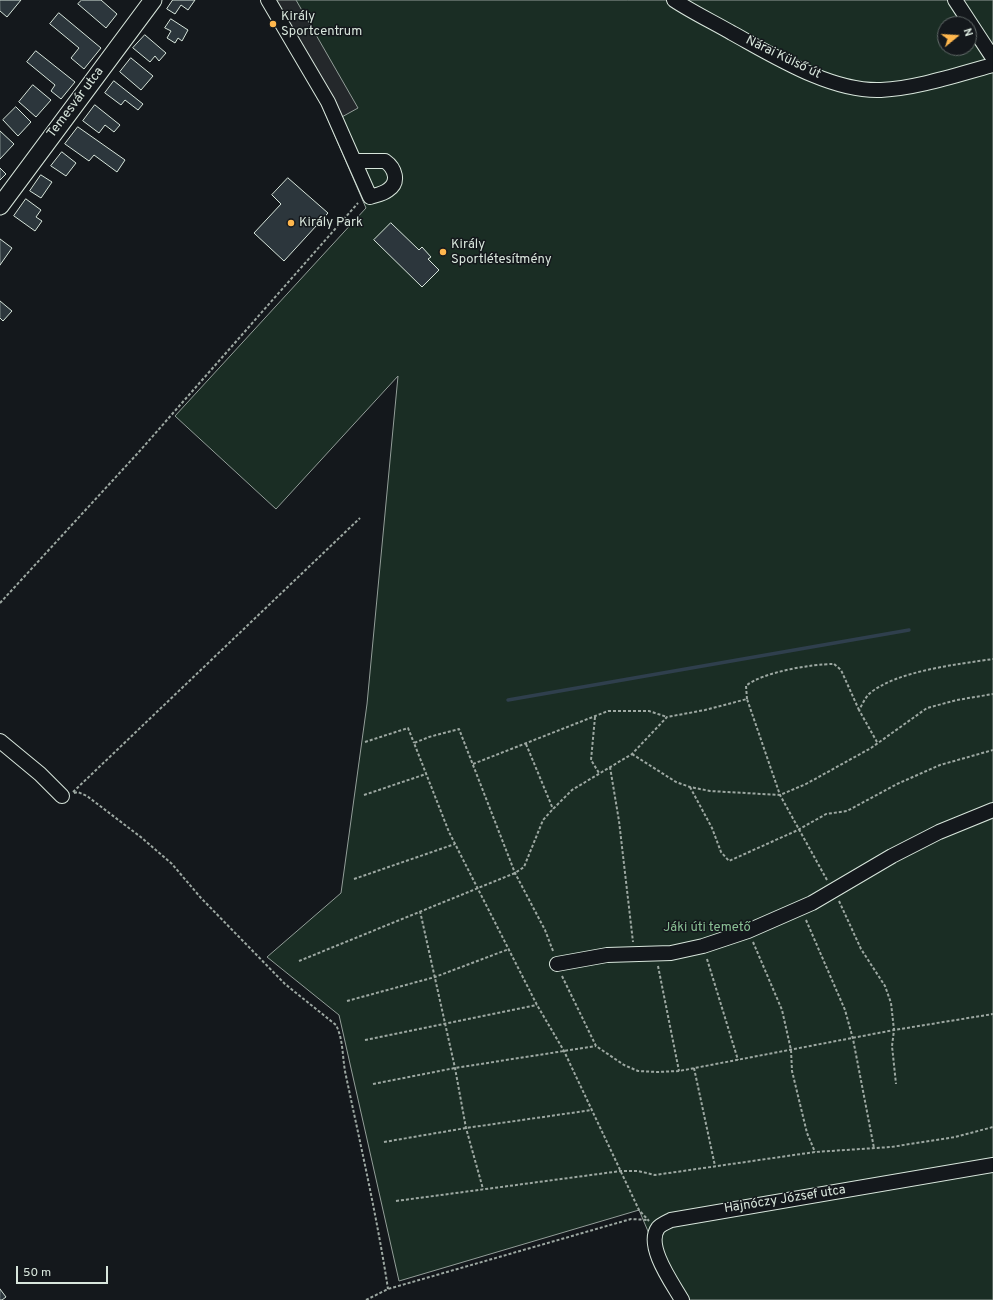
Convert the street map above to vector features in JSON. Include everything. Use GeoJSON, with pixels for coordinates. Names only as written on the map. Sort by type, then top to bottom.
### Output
{"type":"FeatureCollection","features":[{"type":"Feature","properties":{"kind":"main road","name":"Temesvár utca"},"geometry":{"type":"LineString","coordinates":[[0,206],[153,0]]}},
{"type":"Feature","properties":{"kind":"street"},"geometry":{"type":"LineString","coordinates":[[268,0],[324,96],[369,194],[391,187],[395,179],[393,168],[390,164],[380,160],[355,161]]}},
{"type":"Feature","properties":{"kind":"street","name":"Nárai Külső út"},"geometry":{"type":"LineString","coordinates":[[674,0],[778,58],[815,76],[851,87],[879,90],[901,88],[993,65]]}},
{"type":"Feature","properties":{"kind":"street"},"geometry":{"type":"LineString","coordinates":[[955,0],[993,58]]}},
{"type":"Feature","properties":{"kind":"street"},"geometry":{"type":"LineString","coordinates":[[0,741],[40,774],[62,796]]}},
{"type":"Feature","properties":{"kind":"street"},"geometry":{"type":"LineString","coordinates":[[557,964],[607,955],[671,953],[703,946],[748,931],[801,908],[939,832],[993,810]]}},
{"type":"Feature","properties":{"kind":"street","name":"Hajnóczy József utca"},"geometry":{"type":"LineString","coordinates":[[682,1300],[655,1250],[654,1239],[658,1228],[671,1220],[993,1165]]}},
{"type":"Feature","properties":{"kind":"path"},"geometry":{"type":"LineString","coordinates":[[0,603],[137,454],[369,194]]}},
{"type":"Feature","properties":{"kind":"path"},"geometry":{"type":"LineString","coordinates":[[360,518],[71,794],[78,792],[87,796],[142,838],[172,864],[201,898],[285,984],[336,1026],[340,1033],[345,1075],[378,1224],[388,1290]]}},
{"type":"Feature","properties":{"kind":"path"},"geometry":{"type":"LineString","coordinates":[[859,710],[868,695],[879,687],[908,675],[954,665],[993,659]]}},
{"type":"Feature","properties":{"kind":"path"},"geometry":{"type":"LineString","coordinates":[[877,742],[859,710],[841,670],[834,664],[814,664],[754,679],[746,686],[747,698],[780,794],[798,830],[832,890],[861,949],[885,986],[891,1003],[896,1084]]}},
{"type":"Feature","properties":{"kind":"path"},"geometry":{"type":"LineString","coordinates":[[632,754],[676,782],[690,787],[710,791],[780,794],[806,784],[871,748],[877,742],[927,708],[957,700],[993,694]]}},
{"type":"Feature","properties":{"kind":"path"},"geometry":{"type":"LineString","coordinates":[[472,764],[608,711],[649,711],[668,716],[705,710],[747,698]]}},
{"type":"Feature","properties":{"kind":"path"},"geometry":{"type":"LineString","coordinates":[[299,961],[515,873],[524,867],[543,820],[553,809],[572,790],[632,754],[668,716]]}},
{"type":"Feature","properties":{"kind":"path"},"geometry":{"type":"LineString","coordinates":[[595,717],[591,760],[599,773]]}},
{"type":"Feature","properties":{"kind":"path"},"geometry":{"type":"LineString","coordinates":[[365,742],[408,728],[455,844],[537,1006],[564,1051],[639,1210]]}},
{"type":"Feature","properties":{"kind":"path"},"geometry":{"type":"LineString","coordinates":[[414,743],[429,737]]}},
{"type":"Feature","properties":{"kind":"path"},"geometry":{"type":"LineString","coordinates":[[526,744],[553,809]]}},
{"type":"Feature","properties":{"kind":"path"},"geometry":{"type":"LineString","coordinates":[[690,787],[712,828],[721,852],[729,861],[798,830],[826,814],[847,811],[897,784],[940,765],[993,750]]}},
{"type":"Feature","properties":{"kind":"path"},"geometry":{"type":"LineString","coordinates":[[610,767],[619,821],[634,954]]}},
{"type":"Feature","properties":{"kind":"path"},"geometry":{"type":"LineString","coordinates":[[364,795],[426,774]]}},
{"type":"Feature","properties":{"kind":"path"},"geometry":{"type":"LineString","coordinates":[[354,879],[455,844]]}},
{"type":"Feature","properties":{"kind":"path"},"geometry":{"type":"LineString","coordinates":[[801,908],[845,1010],[853,1039],[874,1148]]}},
{"type":"Feature","properties":{"kind":"path"},"geometry":{"type":"LineString","coordinates":[[420,911],[455,1068],[466,1128],[483,1189]]}},
{"type":"Feature","properties":{"kind":"path"},"geometry":{"type":"LineString","coordinates":[[748,931],[782,1010],[791,1050],[792,1071],[807,1132],[815,1152]]}},
{"type":"Feature","properties":{"kind":"path"},"geometry":{"type":"LineString","coordinates":[[703,946],[738,1060]]}},
{"type":"Feature","properties":{"kind":"path"},"geometry":{"type":"LineString","coordinates":[[346,1001],[435,977],[509,949]]}},
{"type":"Feature","properties":{"kind":"path"},"geometry":{"type":"LineString","coordinates":[[655,954],[679,1071]]}},
{"type":"Feature","properties":{"kind":"path"},"geometry":{"type":"LineString","coordinates":[[365,1040],[537,1006]]}},
{"type":"Feature","properties":{"kind":"path"},"geometry":{"type":"LineString","coordinates":[[373,1084],[455,1068],[596,1046]]}},
{"type":"Feature","properties":{"kind":"path"},"geometry":{"type":"LineString","coordinates":[[694,1068],[715,1166]]}},
{"type":"Feature","properties":{"kind":"path"},"geometry":{"type":"LineString","coordinates":[[384,1142],[466,1128],[592,1110]]}},
{"type":"Feature","properties":{"kind":"path"},"geometry":{"type":"LineString","coordinates":[[396,1201],[620,1171],[655,1175],[815,1152],[874,1148],[955,1137],[993,1127]]}},
{"type":"Feature","properties":{"kind":"path"},"geometry":{"type":"LineString","coordinates":[[366,1300],[388,1290],[631,1218],[649,1220]]}},
{"type":"Feature","properties":{"kind":"green space","name":"Jáki úti temető"},"geometry":{"type":"Polygon","coordinates":[[[262,0],[993,0],[993,1300],[682,1300],[661,1262],[639,1210],[399,1281],[339,1015],[267,957],[341,893],[367,704],[398,376],[276,509],[175,416],[366,208],[322,106],[262,0]]]}},
{"type":"Feature","properties":{"kind":"shaded area"},"geometry":{"type":"Polygon","coordinates":[[[272,0],[296,0],[358,108],[340,118],[272,0]]]}},
{"type":"Feature","properties":{"kind":"building"},"geometry":{"type":"Polygon","coordinates":[[[0,0],[21,0],[7,17],[0,11],[0,0]]]}},
{"type":"Feature","properties":{"kind":"building"},"geometry":{"type":"Polygon","coordinates":[[[82,0],[101,0],[117,14],[106,28],[78,4],[82,0]]]}},
{"type":"Feature","properties":{"kind":"building"},"geometry":{"type":"Polygon","coordinates":[[[173,0],[195,0],[188,10],[181,5],[175,14],[167,9],[173,0]]]}},
{"type":"Feature","properties":{"kind":"building"},"geometry":{"type":"Polygon","coordinates":[[[59,13],[101,48],[84,69],[71,58],[79,48],[50,24],[59,13]]]}},
{"type":"Feature","properties":{"kind":"building"},"geometry":{"type":"Polygon","coordinates":[[[171,19],[188,30],[182,41],[178,38],[175,43],[167,38],[171,31],[165,28],[171,19]]]}},
{"type":"Feature","properties":{"kind":"building"},"geometry":{"type":"Polygon","coordinates":[[[145,35],[166,53],[159,61],[155,56],[150,62],[133,48],[145,35]]]}},
{"type":"Feature","properties":{"kind":"building"},"geometry":{"type":"Polygon","coordinates":[[[36,51],[75,82],[61,99],[51,91],[55,85],[27,62],[36,51]]]}},
{"type":"Feature","properties":{"kind":"building"},"geometry":{"type":"Polygon","coordinates":[[[131,58],[153,76],[141,90],[120,72],[131,58]]]}},
{"type":"Feature","properties":{"kind":"building"},"geometry":{"type":"Polygon","coordinates":[[[114,81],[143,104],[138,110],[125,100],[121,105],[105,93],[114,81]]]}},
{"type":"Feature","properties":{"kind":"building"},"geometry":{"type":"Polygon","coordinates":[[[33,85],[51,100],[36,117],[19,102],[33,85]]]}},
{"type":"Feature","properties":{"kind":"building"},"geometry":{"type":"Polygon","coordinates":[[[95,105],[120,125],[114,132],[105,125],[99,133],[83,121],[95,105]]]}},
{"type":"Feature","properties":{"kind":"building"},"geometry":{"type":"Polygon","coordinates":[[[16,107],[31,122],[18,136],[3,120],[16,107]]]}},
{"type":"Feature","properties":{"kind":"building"},"geometry":{"type":"Polygon","coordinates":[[[78,127],[125,160],[117,172],[94,155],[89,161],[65,144],[78,127]]]}},
{"type":"Feature","properties":{"kind":"building"},"geometry":{"type":"Polygon","coordinates":[[[0,131],[14,144],[0,159],[0,131]]]}},
{"type":"Feature","properties":{"kind":"building"},"geometry":{"type":"Polygon","coordinates":[[[62,152],[76,163],[66,176],[51,166],[62,152]]]}},
{"type":"Feature","properties":{"kind":"building"},"geometry":{"type":"Polygon","coordinates":[[[0,168],[6,174],[0,180],[0,168]]]}},
{"type":"Feature","properties":{"kind":"building"},"geometry":{"type":"Polygon","coordinates":[[[41,175],[52,182],[41,198],[30,191],[41,175]]]}},
{"type":"Feature","properties":{"kind":"building","name":"Király Park"},"geometry":{"type":"Polygon","coordinates":[[[288,178],[328,213],[284,261],[254,233],[281,204],[272,195],[288,178]]]}},
{"type":"Feature","properties":{"kind":"building"},"geometry":{"type":"Polygon","coordinates":[[[26,199],[41,210],[36,217],[42,221],[35,231],[14,216],[26,199]]]}},
{"type":"Feature","properties":{"kind":"building"},"geometry":{"type":"Polygon","coordinates":[[[391,223],[419,250],[422,247],[431,257],[428,259],[439,270],[422,287],[374,240],[391,223]]]}},
{"type":"Feature","properties":{"kind":"building"},"geometry":{"type":"Polygon","coordinates":[[[0,239],[12,248],[0,265],[0,239]]]}},
{"type":"Feature","properties":{"kind":"building"},"geometry":{"type":"Polygon","coordinates":[[[0,301],[12,311],[3,321],[0,318],[0,301]]]}},
{"type":"Feature","properties":{"kind":"building"},"geometry":{"type":"Polygon","coordinates":[[[0,1289],[6,1297],[2,1300],[0,1300],[0,1289]]]}},
{"type":"Feature","properties":{"kind":"waterway"},"geometry":{"type":"LineString","coordinates":[[508,700],[909,630]]}},
{"type":"Feature","properties":{"kind":"place","name":"Király Sportcentrum"},"geometry":{"type":"Point","coordinates":[273,24]}},
{"type":"Feature","properties":{"kind":"place","name":"Király Park"},"geometry":{"type":"Point","coordinates":[291,223]}},
{"type":"Feature","properties":{"kind":"place","name":"Király Sportlétesítmény"},"geometry":{"type":"Point","coordinates":[443,252]}}]}
